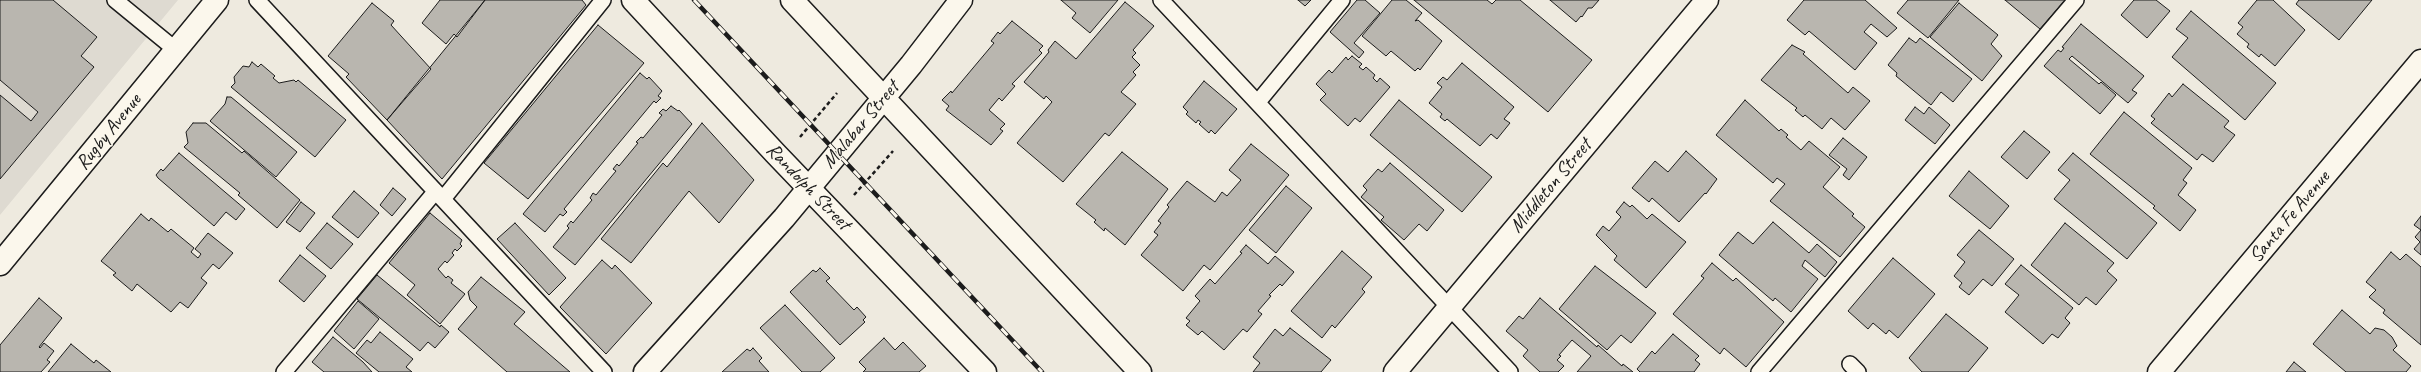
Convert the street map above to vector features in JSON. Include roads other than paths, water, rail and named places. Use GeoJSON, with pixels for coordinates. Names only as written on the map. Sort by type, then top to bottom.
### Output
{"type":"FeatureCollection","features":[{"type":"Feature","properties":{"kind":"street","name":"Rugby Avenue"},"geometry":{"type":"LineString","coordinates":[[0,264],[217,0]]}},
{"type":"Feature","properties":{"kind":"street","name":"Randolph Street"},"geometry":{"type":"LineString","coordinates":[[633,0],[808,188],[985,372]]}},
{"type":"Feature","properties":{"kind":"street"},"geometry":{"type":"LineString","coordinates":[[792,0],[1140,372]]}},
{"type":"Feature","properties":{"kind":"street","name":"Malabar Street"},"geometry":{"type":"LineString","coordinates":[[645,372],[784,218],[911,65],[961,0]]}},
{"type":"Feature","properties":{"kind":"street","name":"Middleton Street"},"geometry":{"type":"LineString","coordinates":[[1395,372],[1707,0]]}},
{"type":"Feature","properties":{"kind":"street","name":"Santa Fe Avenue"},"geometry":{"type":"LineString","coordinates":[[2159,372],[2421,61]]}},
{"type":"Feature","properties":{"kind":"lane"},"geometry":{"type":"LineString","coordinates":[[116,0],[176,50]]}},
{"type":"Feature","properties":{"kind":"lane"},"geometry":{"type":"LineString","coordinates":[[257,0],[604,372]]}},
{"type":"Feature","properties":{"kind":"lane"},"geometry":{"type":"LineString","coordinates":[[284,372],[439,195],[603,0]]}},
{"type":"Feature","properties":{"kind":"lane"},"geometry":{"type":"LineString","coordinates":[[1161,0],[1450,306],[1510,372]]}},
{"type":"Feature","properties":{"kind":"lane"},"geometry":{"type":"LineString","coordinates":[[1258,102],[1342,0]]}},
{"type":"Feature","properties":{"kind":"lane"},"geometry":{"type":"LineString","coordinates":[[1759,372],[2076,0]]}},
{"type":"Feature","properties":{"kind":"railway"},"geometry":{"type":"LineString","coordinates":[[694,0],[1042,372]]}}]}
